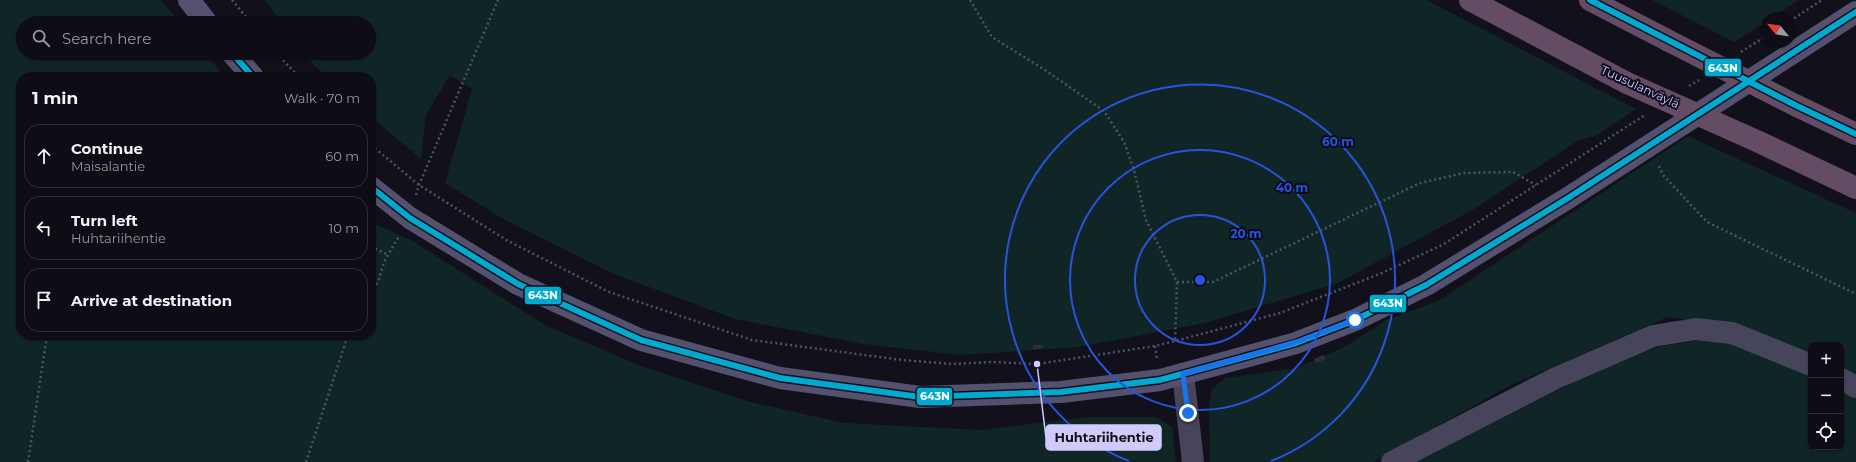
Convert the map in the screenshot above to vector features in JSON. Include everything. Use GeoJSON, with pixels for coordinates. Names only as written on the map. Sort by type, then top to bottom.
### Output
{"type":"FeatureCollection","features":[{"type":"Feature","properties":{"kind":"highway","name":"Tuusulanväylä"},"geometry":{"type":"LineString","coordinates":[[1470,0],[1627,83],[1759,142],[1856,188]]}},
{"type":"Feature","properties":{"kind":"highway"},"geometry":{"type":"LineString","coordinates":[[1590,0],[1856,134]]}},
{"type":"Feature","properties":{"kind":"main road"},"geometry":{"type":"LineString","coordinates":[[189,0],[202,16]]}},
{"type":"Feature","properties":{"kind":"main road"},"geometry":{"type":"LineString","coordinates":[[376,191],[410,218],[518,284],[641,340],[780,378],[920,397],[1061,392],[1160,380],[1296,342],[1355,320],[1426,285],[1568,198],[1856,12]]}},
{"type":"Feature","properties":{"kind":"main road"},"geometry":{"type":"LineString","coordinates":[[238,60],[249,72]]}},
{"type":"Feature","properties":{"kind":"street"},"geometry":{"type":"LineString","coordinates":[[1392,462],[1556,378],[1653,336],[1696,329],[1732,333],[1808,364]]}},
{"type":"Feature","properties":{"kind":"street"},"geometry":{"type":"LineString","coordinates":[[1183,374],[1193,462]]}},
{"type":"Feature","properties":{"kind":"street"},"geometry":{"type":"LineString","coordinates":[[1844,381],[1856,387]]}},
{"type":"Feature","properties":{"kind":"path"},"geometry":{"type":"LineString","coordinates":[[232,0],[245,16]]}},
{"type":"Feature","properties":{"kind":"path"},"geometry":{"type":"LineString","coordinates":[[376,285],[384,262],[410,218],[419,184],[498,0]]}},
{"type":"Feature","properties":{"kind":"path"},"geometry":{"type":"LineString","coordinates":[[970,0],[992,37],[1045,70],[1104,111],[1124,142],[1134,170],[1146,220],[1177,282],[1176,340]]}},
{"type":"Feature","properties":{"kind":"path"},"geometry":{"type":"LineString","coordinates":[[1796,17],[1822,0]]}},
{"type":"Feature","properties":{"kind":"path"},"geometry":{"type":"LineString","coordinates":[[1740,53],[1760,40]]}},
{"type":"Feature","properties":{"kind":"path"},"geometry":{"type":"LineString","coordinates":[[283,60],[294,72]]}},
{"type":"Feature","properties":{"kind":"path"},"geometry":{"type":"LineString","coordinates":[[1682,91],[1702,78]]}},
{"type":"Feature","properties":{"kind":"path"},"geometry":{"type":"LineString","coordinates":[[376,149],[419,184],[508,241],[609,292],[752,340],[902,360],[952,364],[993,362],[1037,364],[1155,346],[1280,313],[1382,273],[1444,244],[1650,112]]}},
{"type":"Feature","properties":{"kind":"path"},"geometry":{"type":"LineString","coordinates":[[1631,124],[1650,145],[1663,176],[1707,222],[1856,294]]}},
{"type":"Feature","properties":{"kind":"path"},"geometry":{"type":"LineString","coordinates":[[1177,282],[1213,282],[1420,183],[1464,173],[1513,172],[1536,185]]}},
{"type":"Feature","properties":{"kind":"path"},"geometry":{"type":"LineString","coordinates":[[376,249],[388,255]]}},
{"type":"Feature","properties":{"kind":"path"},"geometry":{"type":"LineString","coordinates":[[28,462],[46,340]]}},
{"type":"Feature","properties":{"kind":"path"},"geometry":{"type":"LineString","coordinates":[[306,462],[346,340]]}},
{"type":"Feature","properties":{"kind":"green space"},"geometry":{"type":"Polygon","coordinates":[[[0,0],[161,0],[174,16],[16,16],[16,60],[211,60],[221,72],[16,72],[16,340],[376,340],[376,224],[411,240],[545,325],[641,366],[751,402],[844,423],[982,430],[1088,417],[1156,417],[1172,427],[1176,462],[0,462],[0,0]]]}},
{"type":"Feature","properties":{"kind":"green space"},"geometry":{"type":"Polygon","coordinates":[[[265,0],[1427,0],[1636,109],[1596,136],[1579,140],[1474,209],[1338,283],[1205,323],[1079,347],[961,355],[863,344],[735,319],[614,274],[505,220],[445,183],[472,89],[450,75],[426,115],[421,159],[376,121],[376,72],[322,72],[310,60],[376,60],[376,16],[277,16],[265,0]]]}},
{"type":"Feature","properties":{"kind":"green space"},"geometry":{"type":"Polygon","coordinates":[[[1652,0],[1799,0],[1780,12],[1760,12],[1760,26],[1734,42],[1652,0]]]}},
{"type":"Feature","properties":{"kind":"green space"},"geometry":{"type":"Polygon","coordinates":[[[1688,136],[1856,213],[1856,378],[1844,372],[1844,342],[1808,342],[1808,356],[1754,330],[1668,317],[1509,386],[1373,462],[1210,462],[1209,406],[1212,389],[1225,378],[1297,368],[1346,346],[1386,320],[1438,301],[1688,136]]]}},
{"type":"Feature","properties":{"kind":"green space"},"geometry":{"type":"Polygon","coordinates":[[[1725,336],[1808,371],[1808,450],[1844,450],[1844,387],[1856,393],[1856,462],[1415,462],[1610,364],[1658,347],[1725,336]]]}},
{"type":"Feature","properties":{"kind":"building"},"geometry":{"type":"Polygon","coordinates":[[[1033,345],[1043,345],[1043,348],[1033,349],[1033,345]]]}},
{"type":"Feature","properties":{"kind":"building"},"geometry":{"type":"Polygon","coordinates":[[[1323,355],[1326,359],[1316,363],[1314,359],[1323,355]]]}},
{"type":"Feature","properties":{"kind":"transit line","name":"643N"},"geometry":{"type":"LineString","coordinates":[[1590,0],[1797,106],[1856,134]]}},
{"type":"Feature","properties":{"kind":"transit line","name":"643N"},"geometry":{"type":"LineString","coordinates":[[376,191],[410,218],[518,284],[641,340],[780,378],[920,397],[1061,392],[1160,380],[1296,343],[1355,320],[1426,285],[1568,198],[1856,12]]}},
{"type":"Feature","properties":{"kind":"transit line","name":"643N"},"geometry":{"type":"LineString","coordinates":[[238,60],[249,72]]}},
{"type":"Feature","properties":{"kind":"place","name":"Huhtariihentie"},"geometry":{"type":"Point","coordinates":[1037,364]}},
{"type":"Feature","properties":{"kind":"route"},"geometry":{"type":"LineString","coordinates":[[1188,413],[1183,374],[1296,342],[1355,320]]}}]}
